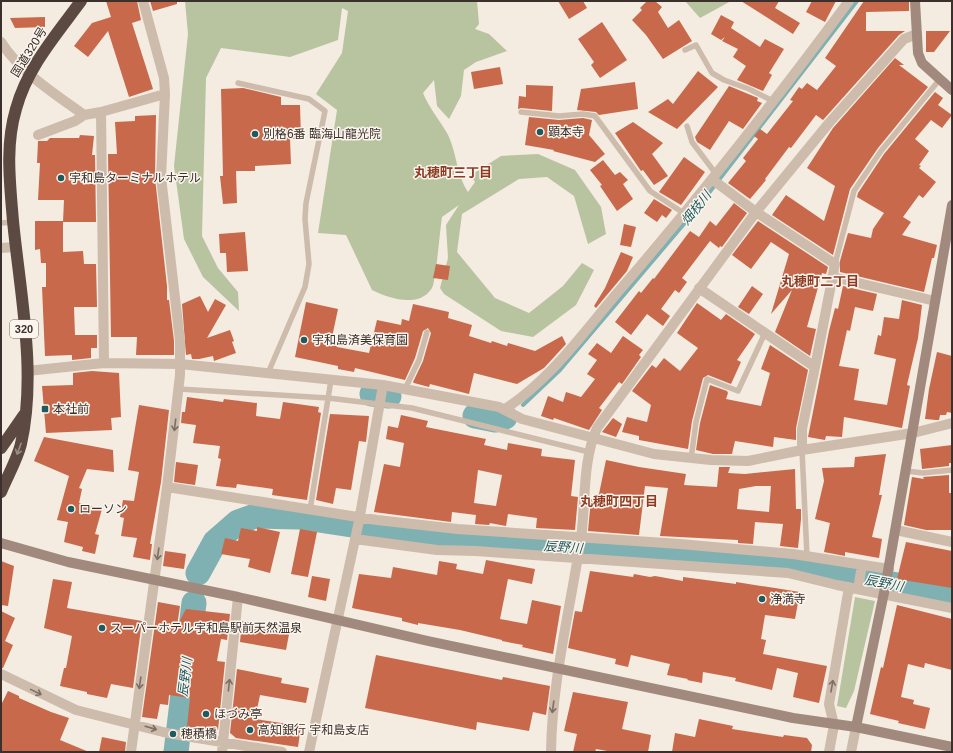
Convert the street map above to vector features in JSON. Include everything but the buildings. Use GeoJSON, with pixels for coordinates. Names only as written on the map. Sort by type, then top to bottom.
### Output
{"type":"FeatureCollection","features":[{"type":"Feature","properties":{"kind":"highway","name":"国道320号"},"geometry":{"type":"LineString","coordinates":[[1,492],[4,478],[21,446],[26,411],[28,371],[14,222],[6,197],[12,128],[16,108],[29,74],[81,1]]}},
{"type":"Feature","properties":{"kind":"highway"},"geometry":{"type":"LineString","coordinates":[[1,448],[26,411]]}},
{"type":"Feature","properties":{"kind":"street"},"geometry":{"type":"LineString","coordinates":[[131,752],[167,487],[180,370],[180,341],[161,177],[165,94],[164,78],[143,1]]}},
{"type":"Feature","properties":{"kind":"street"},"geometry":{"type":"LineString","coordinates":[[505,409],[521,399],[559,362],[686,214],[717,181],[773,101],[849,1]]}},
{"type":"Feature","properties":{"kind":"street"},"geometry":{"type":"LineString","coordinates":[[915,1],[918,53],[922,63],[952,90]]}},
{"type":"Feature","properties":{"kind":"street"},"geometry":{"type":"LineString","coordinates":[[551,752],[551,719],[558,669],[581,538],[589,452],[592,439],[597,428],[756,212],[829,123],[889,56],[904,40],[917,34]]}},
{"type":"Feature","properties":{"kind":"street"},"geometry":{"type":"LineString","coordinates":[[1,42],[8,54],[29,74],[84,115]]}},
{"type":"Feature","properties":{"kind":"street"},"geometry":{"type":"LineString","coordinates":[[38,135],[75,121],[84,115],[101,112],[165,94]]}},
{"type":"Feature","properties":{"kind":"street"},"geometry":{"type":"LineString","coordinates":[[101,112],[104,363]]}},
{"type":"Feature","properties":{"kind":"street"},"geometry":{"type":"LineString","coordinates":[[717,181],[756,212],[836,264],[802,429],[802,450]]}},
{"type":"Feature","properties":{"kind":"street"},"geometry":{"type":"LineString","coordinates":[[851,752],[896,530],[952,205]]}},
{"type":"Feature","properties":{"kind":"street"},"geometry":{"type":"LineString","coordinates":[[1,248],[16,247]]}},
{"type":"Feature","properties":{"kind":"street"},"geometry":{"type":"LineString","coordinates":[[833,277],[935,301]]}},
{"type":"Feature","properties":{"kind":"street"},"geometry":{"type":"LineString","coordinates":[[699,288],[815,367]]}},
{"type":"Feature","properties":{"kind":"street"},"geometry":{"type":"LineString","coordinates":[[28,371],[104,363],[180,370],[268,373],[331,380],[382,395],[404,389],[505,409],[522,419],[592,439],[654,454],[691,459],[748,461],[802,450],[913,433],[952,423]]}},
{"type":"Feature","properties":{"kind":"street"},"geometry":{"type":"LineString","coordinates":[[309,752],[336,621],[356,537],[382,395]]}},
{"type":"Feature","properties":{"kind":"street"},"geometry":{"type":"LineString","coordinates":[[167,487],[359,519],[457,529],[680,544],[807,556],[888,573]]}},
{"type":"Feature","properties":{"kind":"street"},"geometry":{"type":"LineString","coordinates":[[896,530],[952,542]]}},
{"type":"Feature","properties":{"kind":"street"},"geometry":{"type":"LineString","coordinates":[[356,537],[437,550],[578,556],[788,573],[884,591],[952,608]]}},
{"type":"Feature","properties":{"kind":"street"},"geometry":{"type":"LineString","coordinates":[[1,542],[68,562],[238,597],[336,621],[558,669],[834,725],[856,727],[952,747]]}},
{"type":"Feature","properties":{"kind":"street"},"geometry":{"type":"LineString","coordinates":[[828,752],[834,725],[829,704],[855,586],[862,568]]}},
{"type":"Feature","properties":{"kind":"street"},"geometry":{"type":"LineString","coordinates":[[222,747],[238,597]]}},
{"type":"Feature","properties":{"kind":"street"},"geometry":{"type":"LineString","coordinates":[[1,674],[76,710],[167,733],[186,735],[222,747],[282,752]]}},
{"type":"Feature","properties":{"kind":"lane"},"geometry":{"type":"LineString","coordinates":[[685,50],[696,45],[712,73],[724,80],[749,89],[773,101]]}},
{"type":"Feature","properties":{"kind":"lane"},"geometry":{"type":"LineString","coordinates":[[836,264],[854,191],[881,150],[940,79]]}},
{"type":"Feature","properties":{"kind":"lane"},"geometry":{"type":"LineString","coordinates":[[238,83],[309,99],[325,111],[306,203],[305,219],[309,264],[305,287],[268,373]]}},
{"type":"Feature","properties":{"kind":"lane"},"geometry":{"type":"LineString","coordinates":[[521,112],[559,116],[583,114],[595,116],[650,191],[686,214]]}},
{"type":"Feature","properties":{"kind":"lane"},"geometry":{"type":"LineString","coordinates":[[688,126],[692,142],[717,181]]}},
{"type":"Feature","properties":{"kind":"lane"},"geometry":{"type":"LineString","coordinates":[[1,223],[14,222]]}},
{"type":"Feature","properties":{"kind":"lane"},"geometry":{"type":"LineString","coordinates":[[404,389],[419,360],[427,332]]}},
{"type":"Feature","properties":{"kind":"lane"},"geometry":{"type":"LineString","coordinates":[[691,459],[696,422],[707,379],[738,391],[765,333]]}},
{"type":"Feature","properties":{"kind":"lane"},"geometry":{"type":"LineString","coordinates":[[310,510],[331,380]]}},
{"type":"Feature","properties":{"kind":"lane"},"geometry":{"type":"LineString","coordinates":[[179,388],[328,398],[382,395],[412,408],[589,452]]}},
{"type":"Feature","properties":{"kind":"lane"},"geometry":{"type":"LineString","coordinates":[[802,450],[807,556]]}},
{"type":"Feature","properties":{"kind":"lane"},"geometry":{"type":"LineString","coordinates":[[906,471],[923,473],[952,470]]}},
{"type":"Feature","properties":{"kind":"green space"},"geometry":{"type":"Polygon","coordinates":[[[185,1],[477,1],[479,24],[475,29],[489,34],[507,51],[476,62],[464,70],[461,96],[449,119],[437,106],[434,80],[423,93],[428,104],[447,133],[464,185],[468,192],[475,182],[471,175],[501,156],[538,154],[575,170],[601,207],[606,234],[588,244],[574,196],[547,177],[519,179],[462,214],[457,252],[495,298],[529,313],[563,286],[582,263],[594,270],[576,305],[533,337],[501,331],[444,294],[440,288],[448,258],[446,225],[459,205],[442,217],[432,288],[426,294],[412,300],[403,300],[386,296],[372,290],[346,235],[318,233],[337,110],[316,94],[342,53],[348,11],[342,8],[338,40],[290,57],[221,48],[206,78],[202,236],[218,268],[238,292],[239,311],[203,277],[184,239],[174,166],[188,34],[185,1]]]}},
{"type":"Feature","properties":{"kind":"green space"},"geometry":{"type":"Polygon","coordinates":[[[685,1],[731,1],[700,18],[685,1]]]}},
{"type":"Feature","properties":{"kind":"green space"},"geometry":{"type":"Polygon","coordinates":[[[855,597],[875,601],[854,691],[846,708],[837,706],[855,597]]]}},
{"type":"Feature","properties":{"kind":"waterway","name":"畑枝川"},"geometry":{"type":"LineString","coordinates":[[523,405],[560,370],[695,211],[857,1]]}},
{"type":"Feature","properties":{"kind":"waterway"},"geometry":{"type":"LineString","coordinates":[[372,394],[389,396]]}},
{"type":"Feature","properties":{"kind":"waterway","name":"畑枝川"},"geometry":{"type":"LineString","coordinates":[[475,416],[495,420],[505,417]]}},
{"type":"Feature","properties":{"kind":"waterway","name":"辰野川"},"geometry":{"type":"LineString","coordinates":[[198,573],[215,542],[238,522],[255,516],[299,517],[424,536],[797,565],[952,596]]}},
{"type":"Feature","properties":{"kind":"waterway","name":"辰野川"},"geometry":{"type":"LineString","coordinates":[[176,752],[194,603]]}},
{"type":"Feature","properties":{"kind":"place","name":"顕本寺"},"geometry":{"type":"Point","coordinates":[540,132]}},
{"type":"Feature","properties":{"kind":"place","name":"別格6番 臨海山龍光院"},"geometry":{"type":"Point","coordinates":[255,134]}},
{"type":"Feature","properties":{"kind":"place","name":"宇和島ターミナルホテル"},"geometry":{"type":"Point","coordinates":[61,178]}},
{"type":"Feature","properties":{"kind":"place","name":"宇和島済美保育園"},"geometry":{"type":"Point","coordinates":[304,340]}},
{"type":"Feature","properties":{"kind":"place","name":"本社前"},"geometry":{"type":"Point","coordinates":[45,409]}},
{"type":"Feature","properties":{"kind":"place","name":"ローソン"},"geometry":{"type":"Point","coordinates":[71,509]}},
{"type":"Feature","properties":{"kind":"place","name":"浄満寺"},"geometry":{"type":"Point","coordinates":[762,599]}},
{"type":"Feature","properties":{"kind":"place","name":"スーパーホテル宇和島駅前天然温泉"},"geometry":{"type":"Point","coordinates":[102,628]}},
{"type":"Feature","properties":{"kind":"place","name":"ほづみ亭"},"geometry":{"type":"Point","coordinates":[206,714]}},
{"type":"Feature","properties":{"kind":"place","name":"高知銀行 宇和島支店"},"geometry":{"type":"Point","coordinates":[250,730]}},
{"type":"Feature","properties":{"kind":"place","name":"穂積橋"},"geometry":{"type":"Point","coordinates":[173,734]}},
{"type":"Feature","properties":{"kind":"district","name":"丸穂町三丁目"},"geometry":{"type":"Point","coordinates":[453,172]}},
{"type":"Feature","properties":{"kind":"district","name":"丸穂町二丁目"},"geometry":{"type":"Point","coordinates":[820,281]}},
{"type":"Feature","properties":{"kind":"district","name":"丸穂町四丁目"},"geometry":{"type":"Point","coordinates":[619,501]}}]}
